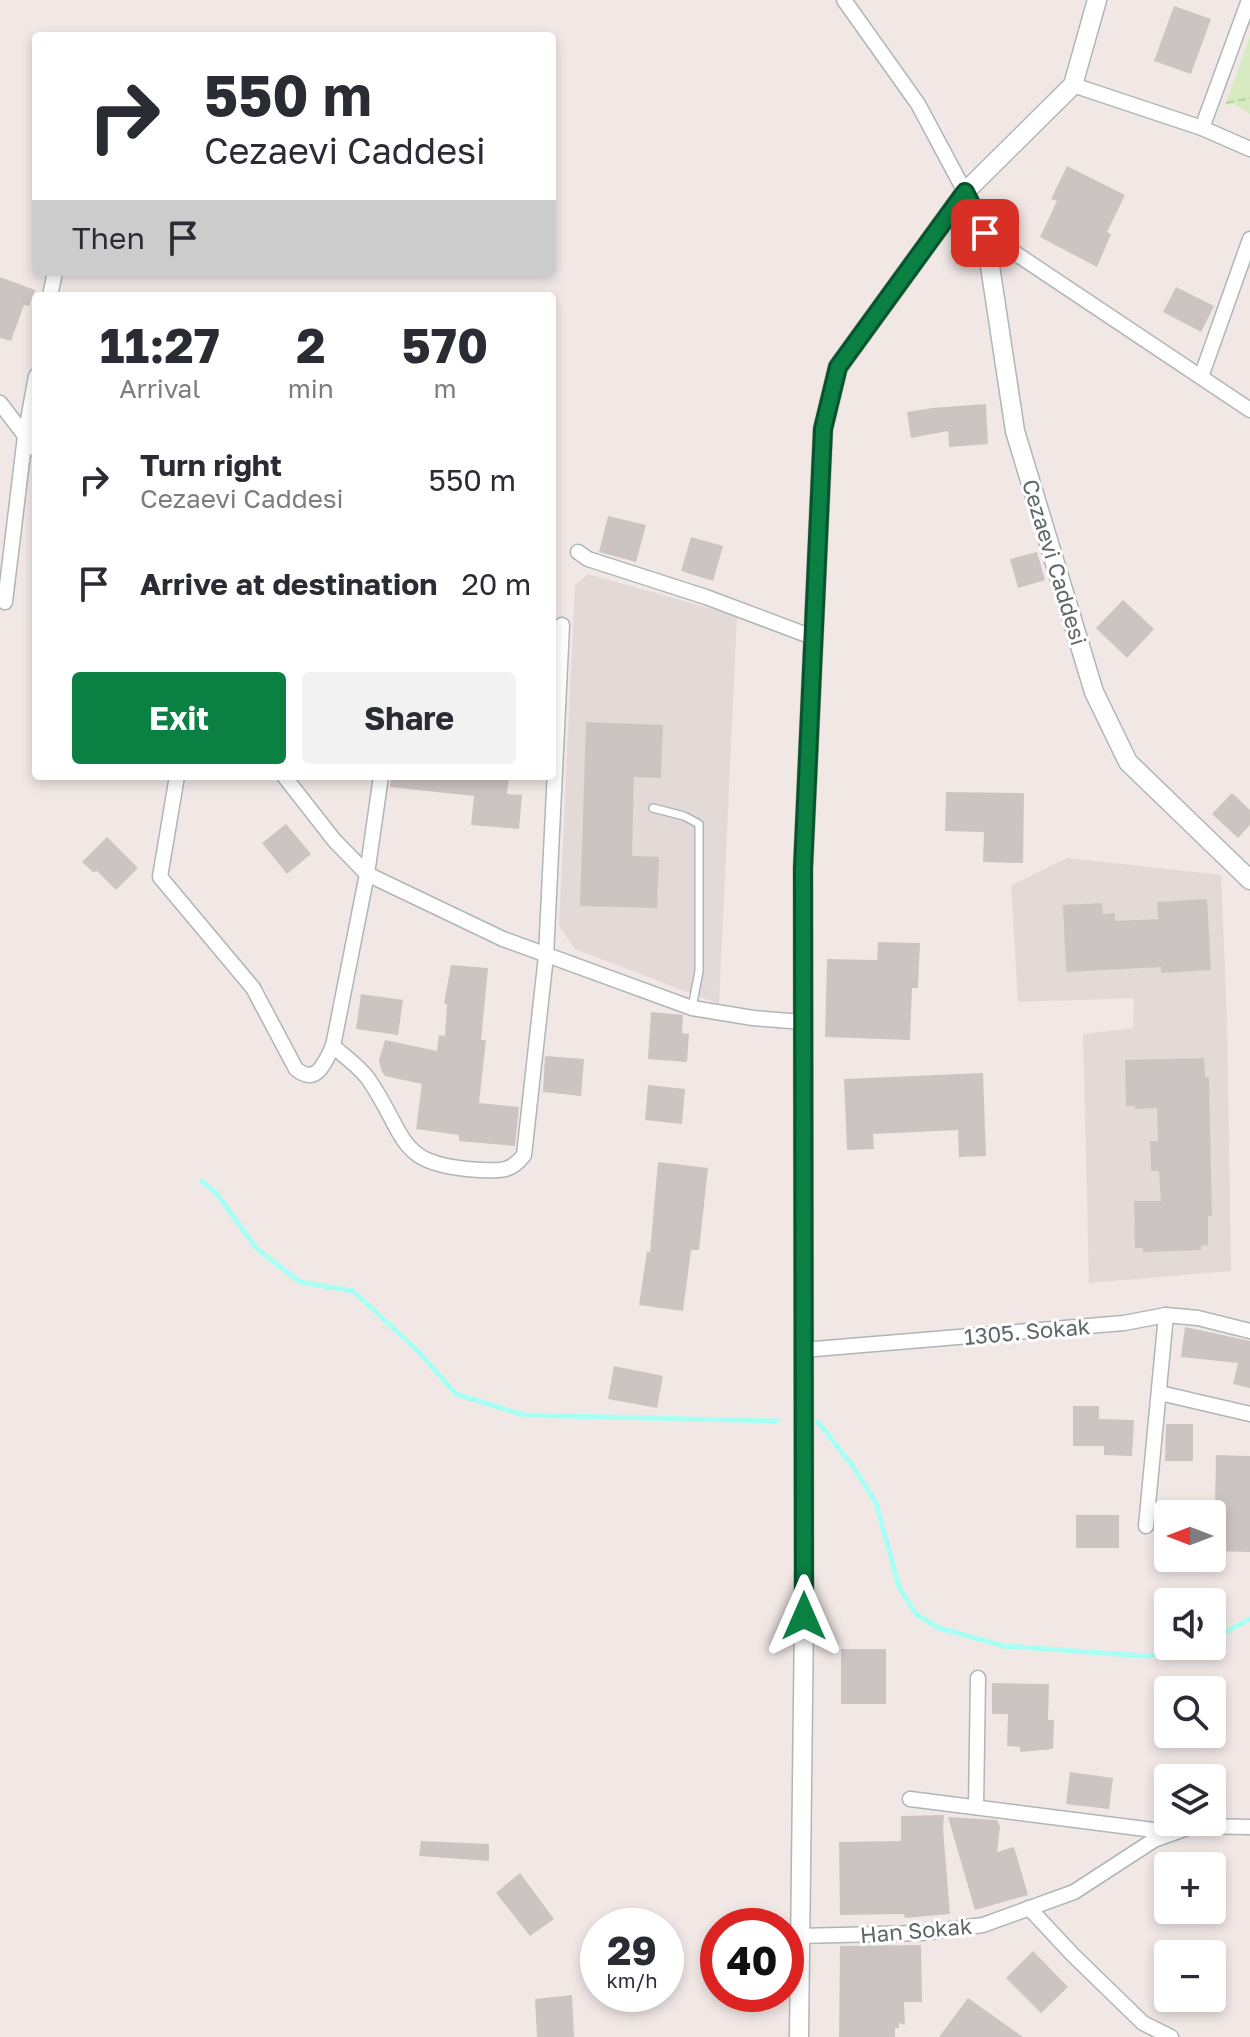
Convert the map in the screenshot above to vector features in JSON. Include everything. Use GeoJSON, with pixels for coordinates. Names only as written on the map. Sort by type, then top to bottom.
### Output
{"type":"FeatureCollection","features":[{"type":"Feature","properties":{"kind":"street"},"geometry":{"type":"LineString","coordinates":[[844,0],[918,104],[965,192]]}},
{"type":"Feature","properties":{"kind":"street"},"geometry":{"type":"LineString","coordinates":[[799,1908],[804,1616],[803,868],[823,429],[838,367],[965,192],[1073,85],[1097,0]]}},
{"type":"Feature","properties":{"kind":"street"},"geometry":{"type":"LineString","coordinates":[[1202,128],[1249,0]]}},
{"type":"Feature","properties":{"kind":"street"},"geometry":{"type":"LineString","coordinates":[[1073,85],[1202,128],[1250,149]]}},
{"type":"Feature","properties":{"kind":"street","name":"Cezaevi Caddesi"},"geometry":{"type":"LineString","coordinates":[[965,192],[985,233],[1015,431],[1094,692],[1128,762],[1250,880]]}},
{"type":"Feature","properties":{"kind":"street"},"geometry":{"type":"LineString","coordinates":[[985,233],[1250,410]]}},
{"type":"Feature","properties":{"kind":"street"},"geometry":{"type":"LineString","coordinates":[[1201,377],[1250,239]]}},
{"type":"Feature","properties":{"kind":"street"},"geometry":{"type":"LineString","coordinates":[[5,602],[32,398]]}},
{"type":"Feature","properties":{"kind":"street"},"geometry":{"type":"LineString","coordinates":[[0,403],[32,445]]}},
{"type":"Feature","properties":{"kind":"street"},"geometry":{"type":"LineString","coordinates":[[578,552],[588,559],[706,597],[815,638]]}},
{"type":"Feature","properties":{"kind":"street"},"geometry":{"type":"LineString","coordinates":[[556,749],[562,625]]}},
{"type":"Feature","properties":{"kind":"street"},"geometry":{"type":"LineString","coordinates":[[176,780],[160,877],[253,988],[296,1069],[304,1076],[313,1076],[322,1069],[333,1046],[367,874],[380,780]]}},
{"type":"Feature","properties":{"kind":"street"},"geometry":{"type":"LineString","coordinates":[[287,780],[334,840],[367,874],[503,939],[692,1008],[803,1022]]}},
{"type":"Feature","properties":{"kind":"street"},"geometry":{"type":"LineString","coordinates":[[333,1046],[368,1078],[399,1137],[421,1159],[455,1168],[505,1171],[516,1166],[524,1155],[546,956],[555,780]]}},
{"type":"Feature","properties":{"kind":"street"},"geometry":{"type":"LineString","coordinates":[[1146,1526],[1166,1315]]}},
{"type":"Feature","properties":{"kind":"street","name":"1305. Sokak"},"geometry":{"type":"LineString","coordinates":[[803,1350],[1124,1323],[1166,1315],[1198,1318],[1250,1331]]}},
{"type":"Feature","properties":{"kind":"street"},"geometry":{"type":"LineString","coordinates":[[1160,1393],[1250,1414]]}},
{"type":"Feature","properties":{"kind":"street"},"geometry":{"type":"LineString","coordinates":[[976,1807],[978,1678]]}},
{"type":"Feature","properties":{"kind":"street"},"geometry":{"type":"LineString","coordinates":[[910,1799],[1154,1830]]}},
{"type":"Feature","properties":{"kind":"street","name":"Han Sokak"},"geometry":{"type":"LineString","coordinates":[[1226,1827],[1250,1827]]}},
{"type":"Feature","properties":{"kind":"street","name":"Han Sokak"},"geometry":{"type":"LineString","coordinates":[[804,1936],[921,1933],[983,1925],[1074,1892],[1154,1840],[1165,1836]]}},
{"type":"Feature","properties":{"kind":"street"},"geometry":{"type":"LineString","coordinates":[[1029,1908],[1143,2023],[1171,2037]]}},
{"type":"Feature","properties":{"kind":"street"},"geometry":{"type":"LineString","coordinates":[[799,2012],[799,2037]]}},
{"type":"Feature","properties":{"kind":"lane"},"geometry":{"type":"LineString","coordinates":[[653,808],[684,816],[699,824],[699,971],[692,1008]]}},
{"type":"Feature","properties":{"kind":"path"},"geometry":{"type":"LineString","coordinates":[[1211,105],[1250,98]]}},
{"type":"Feature","properties":{"kind":"shaded area"},"geometry":{"type":"Polygon","coordinates":[[[588,574],[737,616],[719,1004],[575,949],[559,926],[575,585],[588,574]]]}},
{"type":"Feature","properties":{"kind":"shaded area"},"geometry":{"type":"Polygon","coordinates":[[[1067,858],[1221,875],[1227,1017],[1231,1271],[1089,1283],[1083,1034],[1133,1028],[1134,998],[1018,1002],[1011,886],[1067,858]]]}},
{"type":"Feature","properties":{"kind":"green space"},"geometry":{"type":"Polygon","coordinates":[[[1250,36],[1250,114],[1227,100],[1250,36]]]}},
{"type":"Feature","properties":{"kind":"building"},"geometry":{"type":"Polygon","coordinates":[[[1174,6],[1211,19],[1191,74],[1154,61],[1174,6]]]}},
{"type":"Feature","properties":{"kind":"building"},"geometry":{"type":"Polygon","coordinates":[[[1067,166],[1125,195],[1107,232],[1111,234],[1097,267],[1040,237],[1057,201],[1051,199],[1067,166]]]}},
{"type":"Feature","properties":{"kind":"building"},"geometry":{"type":"Polygon","coordinates":[[[0,277],[35,290],[29,306],[24,305],[11,341],[0,338],[0,277]]]}},
{"type":"Feature","properties":{"kind":"building"},"geometry":{"type":"Polygon","coordinates":[[[1176,287],[1214,306],[1201,332],[1163,312],[1176,287]]]}},
{"type":"Feature","properties":{"kind":"building"},"geometry":{"type":"Polygon","coordinates":[[[986,404],[988,444],[949,447],[948,431],[911,438],[907,412],[986,404]]]}},
{"type":"Feature","properties":{"kind":"building"},"geometry":{"type":"Polygon","coordinates":[[[608,516],[646,525],[636,562],[599,552],[608,516]]]}},
{"type":"Feature","properties":{"kind":"building"},"geometry":{"type":"Polygon","coordinates":[[[691,537],[723,546],[713,581],[681,571],[691,537]]]}},
{"type":"Feature","properties":{"kind":"building"},"geometry":{"type":"Polygon","coordinates":[[[1037,552],[1045,580],[1018,588],[1010,559],[1037,552]]]}},
{"type":"Feature","properties":{"kind":"building"},"geometry":{"type":"Polygon","coordinates":[[[1123,600],[1154,629],[1127,658],[1096,628],[1123,600]]]}},
{"type":"Feature","properties":{"kind":"building"},"geometry":{"type":"Polygon","coordinates":[[[586,722],[663,725],[661,778],[634,777],[632,856],[659,857],[657,908],[580,906],[586,722]]]}},
{"type":"Feature","properties":{"kind":"building"},"geometry":{"type":"Polygon","coordinates":[[[391,780],[509,780],[507,794],[522,795],[519,829],[471,825],[474,796],[390,787],[391,780]]]}},
{"type":"Feature","properties":{"kind":"building"},"geometry":{"type":"Polygon","coordinates":[[[946,792],[1024,793],[1023,863],[983,862],[984,832],[945,831],[946,792]]]}},
{"type":"Feature","properties":{"kind":"building"},"geometry":{"type":"Polygon","coordinates":[[[1232,793],[1250,810],[1250,825],[1238,838],[1212,814],[1232,793]]]}},
{"type":"Feature","properties":{"kind":"building"},"geometry":{"type":"Polygon","coordinates":[[[286,824],[311,854],[287,874],[262,843],[286,824]]]}},
{"type":"Feature","properties":{"kind":"building"},"geometry":{"type":"Polygon","coordinates":[[[107,837],[138,868],[116,890],[97,871],[93,872],[82,862],[107,837]]]}},
{"type":"Feature","properties":{"kind":"building"},"geometry":{"type":"Polygon","coordinates":[[[1207,899],[1211,970],[1161,973],[1161,967],[1066,972],[1063,905],[1102,903],[1103,914],[1115,913],[1115,921],[1158,919],[1157,902],[1207,899]]]}},
{"type":"Feature","properties":{"kind":"building"},"geometry":{"type":"Polygon","coordinates":[[[878,942],[920,943],[918,988],[912,988],[910,1040],[825,1037],[827,959],[877,960],[878,942]]]}},
{"type":"Feature","properties":{"kind":"building"},"geometry":{"type":"Polygon","coordinates":[[[451,965],[488,968],[481,1040],[486,1040],[479,1103],[519,1107],[515,1146],[459,1141],[459,1135],[416,1129],[422,1084],[385,1076],[381,1069],[379,1060],[385,1040],[437,1051],[439,1035],[445,1036],[447,1004],[444,1004],[451,965]]]}},
{"type":"Feature","properties":{"kind":"building"},"geometry":{"type":"Polygon","coordinates":[[[361,994],[403,1000],[398,1035],[356,1029],[361,994]]]}},
{"type":"Feature","properties":{"kind":"building"},"geometry":{"type":"Polygon","coordinates":[[[651,1012],[683,1015],[682,1033],[689,1034],[687,1062],[648,1059],[651,1012]]]}},
{"type":"Feature","properties":{"kind":"building"},"geometry":{"type":"Polygon","coordinates":[[[545,1056],[584,1059],[581,1096],[543,1092],[545,1056]]]}},
{"type":"Feature","properties":{"kind":"building"},"geometry":{"type":"Polygon","coordinates":[[[1204,1058],[1205,1077],[1209,1077],[1212,1216],[1208,1216],[1208,1245],[1201,1246],[1201,1250],[1143,1252],[1143,1248],[1135,1248],[1134,1201],[1161,1201],[1159,1171],[1151,1171],[1150,1141],[1158,1141],[1157,1108],[1135,1109],[1135,1106],[1126,1106],[1125,1060],[1204,1058]]]}},
{"type":"Feature","properties":{"kind":"building"},"geometry":{"type":"Polygon","coordinates":[[[983,1073],[986,1156],[959,1157],[958,1130],[873,1134],[874,1149],[847,1150],[844,1079],[983,1073]]]}},
{"type":"Feature","properties":{"kind":"building"},"geometry":{"type":"Polygon","coordinates":[[[648,1085],[685,1089],[682,1124],[645,1120],[648,1085]]]}},
{"type":"Feature","properties":{"kind":"building"},"geometry":{"type":"Polygon","coordinates":[[[658,1162],[708,1168],[699,1250],[691,1250],[683,1311],[639,1305],[647,1251],[650,1252],[658,1162]]]}},
{"type":"Feature","properties":{"kind":"building"},"geometry":{"type":"Polygon","coordinates":[[[1185,1327],[1250,1341],[1250,1388],[1233,1384],[1238,1363],[1181,1357],[1185,1327]]]}},
{"type":"Feature","properties":{"kind":"building"},"geometry":{"type":"Polygon","coordinates":[[[614,1366],[663,1376],[657,1408],[608,1399],[614,1366]]]}},
{"type":"Feature","properties":{"kind":"building"},"geometry":{"type":"Polygon","coordinates":[[[1073,1406],[1099,1406],[1099,1419],[1134,1420],[1132,1456],[1104,1455],[1104,1446],[1073,1446],[1073,1406]]]}},
{"type":"Feature","properties":{"kind":"building"},"geometry":{"type":"Polygon","coordinates":[[[1166,1424],[1193,1424],[1193,1461],[1165,1461],[1166,1424]]]}},
{"type":"Feature","properties":{"kind":"building"},"geometry":{"type":"Polygon","coordinates":[[[1216,1455],[1250,1456],[1250,1552],[1226,1551],[1226,1500],[1215,1500],[1216,1455]]]}},
{"type":"Feature","properties":{"kind":"building"},"geometry":{"type":"Polygon","coordinates":[[[1076,1515],[1119,1515],[1119,1548],[1076,1548],[1076,1515]]]}},
{"type":"Feature","properties":{"kind":"building"},"geometry":{"type":"Polygon","coordinates":[[[841,1649],[886,1649],[886,1704],[841,1704],[841,1649]]]}},
{"type":"Feature","properties":{"kind":"building"},"geometry":{"type":"Polygon","coordinates":[[[992,1683],[1049,1684],[1048,1720],[1054,1720],[1053,1749],[1020,1752],[1020,1747],[1007,1746],[1008,1714],[992,1714],[992,1683]]]}},
{"type":"Feature","properties":{"kind":"building"},"geometry":{"type":"Polygon","coordinates":[[[1070,1772],[1113,1778],[1109,1809],[1066,1804],[1070,1772]]]}},
{"type":"Feature","properties":{"kind":"building"},"geometry":{"type":"Polygon","coordinates":[[[944,1815],[950,1914],[905,1918],[904,1914],[840,1915],[839,1842],[901,1841],[901,1816],[944,1815]]]}},
{"type":"Feature","properties":{"kind":"building"},"geometry":{"type":"Polygon","coordinates":[[[948,1817],[997,1820],[1000,1827],[997,1852],[1014,1847],[1028,1895],[975,1910],[948,1817]]]}},
{"type":"Feature","properties":{"kind":"building"},"geometry":{"type":"Polygon","coordinates":[[[421,1841],[489,1844],[489,1861],[419,1856],[421,1841]]]}},
{"type":"Feature","properties":{"kind":"building"},"geometry":{"type":"Polygon","coordinates":[[[520,1873],[554,1919],[530,1936],[496,1893],[520,1873]]]}},
{"type":"Feature","properties":{"kind":"building"},"geometry":{"type":"Polygon","coordinates":[[[921,1945],[922,2002],[904,2002],[905,2025],[899,2023],[899,2028],[895,2028],[895,2037],[839,2037],[840,1946],[921,1945]]]}},
{"type":"Feature","properties":{"kind":"building"},"geometry":{"type":"Polygon","coordinates":[[[1033,1951],[1068,1987],[1041,2013],[1006,1978],[1033,1951]]]}},
{"type":"Feature","properties":{"kind":"building"},"geometry":{"type":"Polygon","coordinates":[[[572,1995],[574,2037],[537,2037],[535,1999],[572,1995]]]}},
{"type":"Feature","properties":{"kind":"building"},"geometry":{"type":"Polygon","coordinates":[[[968,1998],[1023,2037],[939,2037],[968,1998]]]}},
{"type":"Feature","properties":{"kind":"waterway"},"geometry":{"type":"LineString","coordinates":[[202,1181],[217,1194],[257,1249],[300,1282],[353,1291],[417,1350],[456,1394],[524,1415],[777,1421]]}},
{"type":"Feature","properties":{"kind":"waterway"},"geometry":{"type":"LineString","coordinates":[[818,1422],[855,1469],[876,1503],[899,1587],[916,1614],[939,1628],[1004,1646],[1154,1656]]}},
{"type":"Feature","properties":{"kind":"waterway"},"geometry":{"type":"LineString","coordinates":[[1226,1632],[1250,1619]]}},
{"type":"Feature","properties":{"kind":"route"},"geometry":{"type":"LineString","coordinates":[[804,1616],[803,868],[823,429],[838,367],[965,192],[985,233]]}}]}
